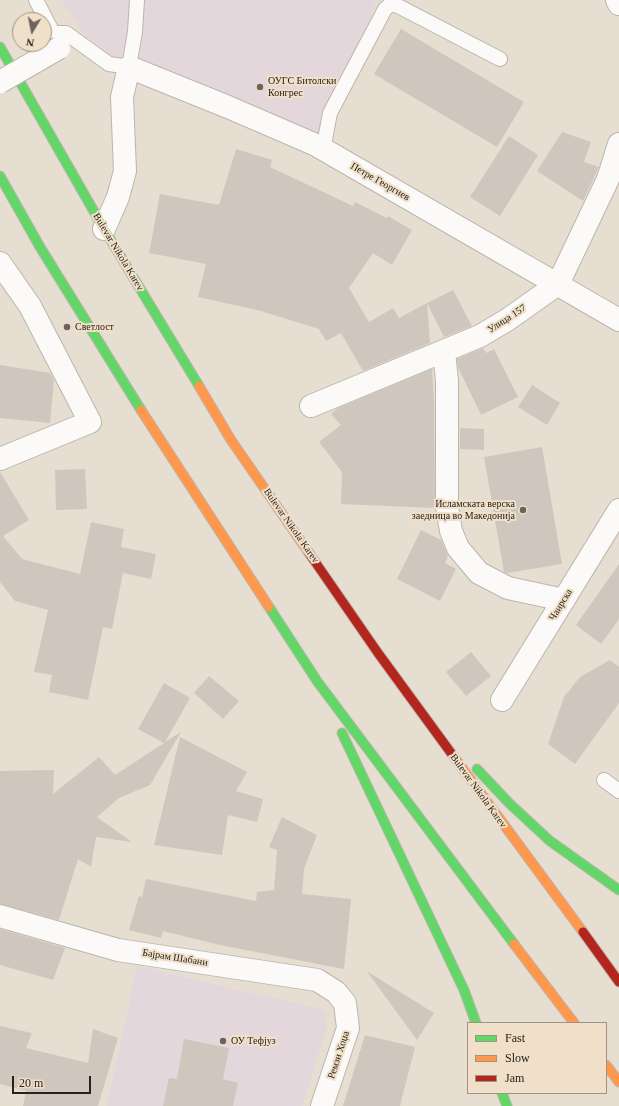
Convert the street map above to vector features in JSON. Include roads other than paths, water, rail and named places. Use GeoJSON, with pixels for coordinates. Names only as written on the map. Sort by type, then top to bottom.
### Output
{"type":"FeatureCollection","features":[{"type":"Feature","properties":{"kind":"street"},"geometry":{"type":"LineString","coordinates":[[617,0],[619,4]]}},
{"type":"Feature","properties":{"kind":"street","name":"Bulevar Nikola Karev"},"geometry":{"type":"LineString","coordinates":[[0,47],[104,229],[231,440],[415,704],[619,982]]}},
{"type":"Feature","properties":{"kind":"street"},"geometry":{"type":"LineString","coordinates":[[0,82],[59,48]]}},
{"type":"Feature","properties":{"kind":"street","name":"Петре Георгиев"},"geometry":{"type":"LineString","coordinates":[[129,67],[228,106],[324,150],[619,320]]}},
{"type":"Feature","properties":{"kind":"street"},"geometry":{"type":"LineString","coordinates":[[104,229],[118,197],[125,171],[122,97],[129,67]]}},
{"type":"Feature","properties":{"kind":"street","name":"Улица 157"},"geometry":{"type":"LineString","coordinates":[[311,406],[480,336],[507,320],[558,284],[608,179],[619,144]]}},
{"type":"Feature","properties":{"kind":"street"},"geometry":{"type":"LineString","coordinates":[[0,176],[40,247],[134,400],[317,681],[444,853],[573,1022]]}},
{"type":"Feature","properties":{"kind":"street"},"geometry":{"type":"LineString","coordinates":[[0,263],[30,306],[90,422],[0,459]]}},
{"type":"Feature","properties":{"kind":"street"},"geometry":{"type":"LineString","coordinates":[[444,351],[447,381],[447,507],[451,531],[458,548],[479,573],[508,588],[564,600]]}},
{"type":"Feature","properties":{"kind":"street","name":"Чаирска"},"geometry":{"type":"LineString","coordinates":[[502,700],[619,510]]}},
{"type":"Feature","properties":{"kind":"street"},"geometry":{"type":"LineString","coordinates":[[317,681],[379,808],[464,990],[476,1022]]}},
{"type":"Feature","properties":{"kind":"street"},"geometry":{"type":"LineString","coordinates":[[415,704],[509,803],[550,841],[619,890]]}},
{"type":"Feature","properties":{"kind":"street","name":"Бајрам Шабани"},"geometry":{"type":"LineString","coordinates":[[0,916],[118,950],[317,980],[336,992],[344,1003]]}},
{"type":"Feature","properties":{"kind":"street","name":"Ремзи Хоџа"},"geometry":{"type":"LineString","coordinates":[[322,1106],[348,1028],[344,1003]]}},
{"type":"Feature","properties":{"kind":"street"},"geometry":{"type":"LineString","coordinates":[[607,1066],[619,1082]]}},
{"type":"Feature","properties":{"kind":"street"},"geometry":{"type":"LineString","coordinates":[[502,1094],[507,1106]]}},
{"type":"Feature","properties":{"kind":"lane"},"geometry":{"type":"LineString","coordinates":[[36,0],[53,33],[66,34],[109,64],[129,67],[135,32],[137,0]]}},
{"type":"Feature","properties":{"kind":"lane"},"geometry":{"type":"LineString","coordinates":[[324,150],[330,113],[385,9],[390,4],[398,6],[500,59]]}},
{"type":"Feature","properties":{"kind":"lane"},"geometry":{"type":"LineString","coordinates":[[604,780],[619,791]]}},
{"type":"Feature","properties":{"kind":"place","name":"ОУГС Битолски Конгрес"},"geometry":{"type":"Point","coordinates":[260,87]}},
{"type":"Feature","properties":{"kind":"place","name":"Светлост"},"geometry":{"type":"Point","coordinates":[67,327]}},
{"type":"Feature","properties":{"kind":"place","name":"Исламската верска заедница во Македонија"},"geometry":{"type":"Point","coordinates":[523,510]}},
{"type":"Feature","properties":{"kind":"place","name":"ОУ Тефјуз"},"geometry":{"type":"Point","coordinates":[223,1041]}}]}
